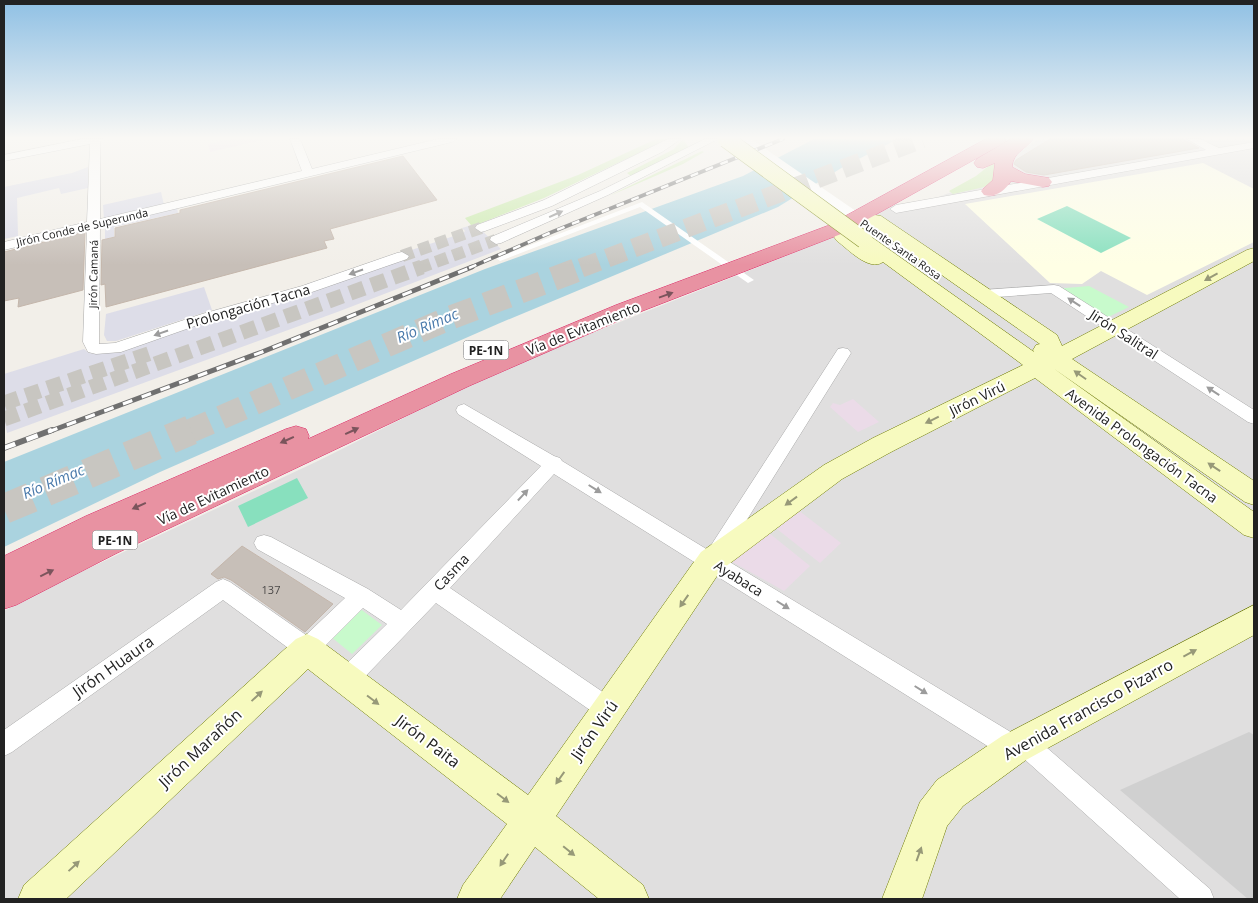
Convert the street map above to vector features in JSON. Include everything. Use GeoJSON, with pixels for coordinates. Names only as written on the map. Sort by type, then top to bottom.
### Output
{"type":"FeatureCollection","features":[{"type":"Feature","properties":{"kind":"highway","name":"Vía de Evitamiento"},"geometry":{"type":"LineString","coordinates":[[4,571],[106,521],[545,324],[614,296],[762,245],[821,222],[895,181]]}},
{"type":"Feature","properties":{"kind":"highway","name":"Vía de Evitamiento"},"geometry":{"type":"LineString","coordinates":[[4,595],[106,544],[460,380],[624,310],[827,234],[932,181]]}},
{"type":"Feature","properties":{"kind":"highway"},"geometry":{"type":"LineString","coordinates":[[396,410],[457,392],[865,232],[896,209],[950,181]]}},
{"type":"Feature","properties":{"kind":"highway"},"geometry":{"type":"LineString","coordinates":[[990,192],[1002,181]]}},
{"type":"Feature","properties":{"kind":"highway"},"geometry":{"type":"LineString","coordinates":[[1036,181],[1043,182]]}},
{"type":"Feature","properties":{"kind":"main road","name":"Puente Santa Rosa"},"geometry":{"type":"LineString","coordinates":[[789,181],[865,232]]}},
{"type":"Feature","properties":{"kind":"main road","name":"Puente Santa Rosa"},"geometry":{"type":"LineString","coordinates":[[800,181],[865,232],[1042,362]]}},
{"type":"Feature","properties":{"kind":"main road"},"geometry":{"type":"LineString","coordinates":[[865,232],[983,294],[1049,340],[1042,362],[1011,361],[865,232]]}},
{"type":"Feature","properties":{"kind":"main road","name":"Jirón Virú"},"geometry":{"type":"LineString","coordinates":[[477,899],[711,561],[833,472],[1042,362],[1115,328],[1254,254]]}},
{"type":"Feature","properties":{"kind":"main road","name":"Avenida Prolongación Tacna"},"geometry":{"type":"LineString","coordinates":[[1042,362],[1254,495]]}},
{"type":"Feature","properties":{"kind":"main road","name":"Avenida Prolongación Tacna"},"geometry":{"type":"LineString","coordinates":[[1042,362],[1254,527]]}},
{"type":"Feature","properties":{"kind":"main road","name":"Avenida Francisco Pizarro"},"geometry":{"type":"LineString","coordinates":[[902,899],[934,815],[950,793],[1018,745],[1254,619]]}},
{"type":"Feature","properties":{"kind":"main road","name":"Jirón Paita"},"geometry":{"type":"LineString","coordinates":[[307,649],[531,820],[629,899]]}},
{"type":"Feature","properties":{"kind":"main road","name":"Jirón Marañón"},"geometry":{"type":"LineString","coordinates":[[38,899],[307,649]]}},
{"type":"Feature","properties":{"kind":"street","name":"Jirón Camaná"},"geometry":{"type":"LineString","coordinates":[[93,348],[95,181]]}},
{"type":"Feature","properties":{"kind":"street","name":"Jirón Conde de Superunda"},"geometry":{"type":"LineString","coordinates":[[4,246],[274,181]]}},
{"type":"Feature","properties":{"kind":"street"},"geometry":{"type":"LineString","coordinates":[[481,228],[526,212],[594,181]]}},
{"type":"Feature","properties":{"kind":"street"},"geometry":{"type":"LineString","coordinates":[[496,240],[627,181]]}},
{"type":"Feature","properties":{"kind":"street"},"geometry":{"type":"LineString","coordinates":[[896,209],[1048,181]]}},
{"type":"Feature","properties":{"kind":"street"},"geometry":{"type":"LineString","coordinates":[[526,212],[522,218],[523,223],[530,226]]}},
{"type":"Feature","properties":{"kind":"street","name":"Prolongación Tacna"},"geometry":{"type":"LineString","coordinates":[[93,348],[104,350],[116,348],[207,317],[306,290],[402,256]]}},
{"type":"Feature","properties":{"kind":"street","name":"Jirón Salitral"},"geometry":{"type":"LineString","coordinates":[[983,294],[1054,289],[1254,418]]}},
{"type":"Feature","properties":{"kind":"street","name":"Jirón Virú"},"geometry":{"type":"LineString","coordinates":[[711,561],[843,353]]}},
{"type":"Feature","properties":{"kind":"street","name":"Ayabaca"},"geometry":{"type":"LineString","coordinates":[[464,410],[1018,745],[1200,899]]}},
{"type":"Feature","properties":{"kind":"street","name":"Casma"},"geometry":{"type":"LineString","coordinates":[[346,679],[435,590],[554,463]]}},
{"type":"Feature","properties":{"kind":"street"},"geometry":{"type":"LineString","coordinates":[[264,543],[361,596],[404,622]]}},
{"type":"Feature","properties":{"kind":"street","name":"Jirón Paita"},"geometry":{"type":"LineString","coordinates":[[222,588],[307,649]]}},
{"type":"Feature","properties":{"kind":"street","name":"Jirón Huaura"},"geometry":{"type":"LineString","coordinates":[[4,744],[222,588]]}},
{"type":"Feature","properties":{"kind":"street"},"geometry":{"type":"LineString","coordinates":[[435,590],[608,709]]}},
{"type":"Feature","properties":{"kind":"street","name":"Jirón Marañón"},"geometry":{"type":"LineString","coordinates":[[307,649],[361,596]]}},
{"type":"Feature","properties":{"kind":"shaded area"},"geometry":{"type":"Polygon","coordinates":[[[32,181],[88,181],[88,188],[61,194],[59,188],[17,198],[18,236],[4,239],[4,187],[32,181]]]}},
{"type":"Feature","properties":{"kind":"shaded area"},"geometry":{"type":"Polygon","coordinates":[[[978,181],[1254,181],[1254,899],[4,899],[4,611],[53,585],[320,460],[497,371],[831,238],[891,206],[930,200],[978,181]]]}},
{"type":"Feature","properties":{"kind":"shaded area"},"geometry":{"type":"Polygon","coordinates":[[[1098,181],[1239,181],[1254,189],[1254,242],[1147,295],[1101,271],[1082,284],[1050,283],[965,204],[1098,181]]]}},
{"type":"Feature","properties":{"kind":"shaded area"},"geometry":{"type":"Polygon","coordinates":[[[161,192],[164,205],[104,219],[103,205],[161,192]]]}},
{"type":"Feature","properties":{"kind":"shaded area"},"geometry":{"type":"Polygon","coordinates":[[[177,208],[178,213],[114,227],[114,237],[105,239],[105,223],[177,208]]]}},
{"type":"Feature","properties":{"kind":"shaded area"},"geometry":{"type":"Polygon","coordinates":[[[475,224],[501,249],[340,311],[7,433],[4,419],[4,374],[84,349],[89,353],[96,354],[463,233],[465,231],[462,228],[475,224]]]}},
{"type":"Feature","properties":{"kind":"shaded area"},"geometry":{"type":"Polygon","coordinates":[[[204,287],[212,310],[116,341],[107,341],[104,335],[106,314],[204,287]]]}},
{"type":"Feature","properties":{"kind":"shaded area"},"geometry":{"type":"Polygon","coordinates":[[[853,399],[879,422],[858,432],[830,407],[833,403],[840,405],[853,399]]]}},
{"type":"Feature","properties":{"kind":"shaded area"},"geometry":{"type":"Polygon","coordinates":[[[798,510],[841,543],[820,563],[777,529],[798,510]]]}},
{"type":"Feature","properties":{"kind":"shaded area"},"geometry":{"type":"Polygon","coordinates":[[[764,529],[810,566],[784,591],[729,560],[764,529]]]}},
{"type":"Feature","properties":{"kind":"shaded area"},"geometry":{"type":"Polygon","coordinates":[[[1249,732],[1254,735],[1254,899],[1248,899],[1120,790],[1249,732]]]}},
{"type":"Feature","properties":{"kind":"green space"},"geometry":{"type":"Polygon","coordinates":[[[562,181],[579,181],[544,198],[476,225],[471,225],[465,218],[562,181]]]}},
{"type":"Feature","properties":{"kind":"green space"},"geometry":{"type":"Polygon","coordinates":[[[640,181],[643,181],[609,196],[640,181]]]}},
{"type":"Feature","properties":{"kind":"green space"},"geometry":{"type":"Polygon","coordinates":[[[967,181],[993,181],[993,185],[953,194],[949,191],[967,181]]]}},
{"type":"Feature","properties":{"kind":"green space"},"geometry":{"type":"Polygon","coordinates":[[[1067,206],[1131,238],[1101,253],[1037,219],[1067,206]]]}},
{"type":"Feature","properties":{"kind":"green space"},"geometry":{"type":"Polygon","coordinates":[[[1089,286],[1129,307],[1102,320],[1054,289],[1089,286]]]}},
{"type":"Feature","properties":{"kind":"green space"},"geometry":{"type":"Polygon","coordinates":[[[297,478],[308,498],[248,527],[238,506],[297,478]]]}},
{"type":"Feature","properties":{"kind":"green space"},"geometry":{"type":"Polygon","coordinates":[[[359,608],[382,625],[352,654],[330,636],[359,608]]]}},
{"type":"Feature","properties":{"kind":"water","name":"Río Rímac"},"geometry":{"type":"Polygon","coordinates":[[[729,181],[820,181],[778,207],[500,323],[160,472],[4,547],[4,462],[485,269],[729,181]]]}},
{"type":"Feature","properties":{"kind":"pier"},"geometry":{"type":"Polygon","coordinates":[[[775,181],[812,181],[882,229],[858,243],[775,181]]]}},
{"type":"Feature","properties":{"kind":"pier"},"geometry":{"type":"Polygon","coordinates":[[[642,202],[754,280],[748,283],[640,207],[500,261],[496,258],[642,202]]]}},
{"type":"Feature","properties":{"kind":"building"},"geometry":{"type":"Polygon","coordinates":[[[299,181],[422,181],[437,200],[330,229],[334,239],[324,241],[327,248],[106,307],[105,284],[101,285],[102,240],[115,237],[115,228],[180,213],[180,210],[299,181]]]}},
{"type":"Feature","properties":{"kind":"building"},"geometry":{"type":"Polygon","coordinates":[[[85,232],[83,290],[18,307],[19,298],[4,301],[4,252],[85,232]]]}},
{"type":"Feature","properties":{"kind":"building"},"geometry":{"type":"Polygon","coordinates":[[[242,546],[333,604],[305,632],[231,580],[224,577],[218,579],[211,574],[242,546]]]}},
{"type":"Feature","properties":{"kind":"tunnel"},"geometry":{"type":"LineString","coordinates":[[581,268],[811,181]]}},
{"type":"Feature","properties":{"kind":"tunnel"},"geometry":{"type":"LineString","coordinates":[[402,256],[481,228]]}},
{"type":"Feature","properties":{"kind":"tunnel"},"geometry":{"type":"LineString","coordinates":[[419,268],[496,240]]}},
{"type":"Feature","properties":{"kind":"tunnel"},"geometry":{"type":"LineString","coordinates":[[4,419],[422,267]]}},
{"type":"Feature","properties":{"kind":"tunnel"},"geometry":{"type":"LineString","coordinates":[[188,432],[447,319],[585,267]]}},
{"type":"Feature","properties":{"kind":"tunnel"},"geometry":{"type":"LineString","coordinates":[[4,403],[151,353]]}},
{"type":"Feature","properties":{"kind":"tunnel"},"geometry":{"type":"LineString","coordinates":[[4,509],[191,430]]}},
{"type":"Feature","properties":{"kind":"railway"},"geometry":{"type":"LineString","coordinates":[[469,268],[678,181]]}},
{"type":"Feature","properties":{"kind":"railway"},"geometry":{"type":"LineString","coordinates":[[48,432],[262,352],[472,267]]}},
{"type":"Feature","properties":{"kind":"railway"},"geometry":{"type":"LineString","coordinates":[[4,448],[52,430]]}}]}
